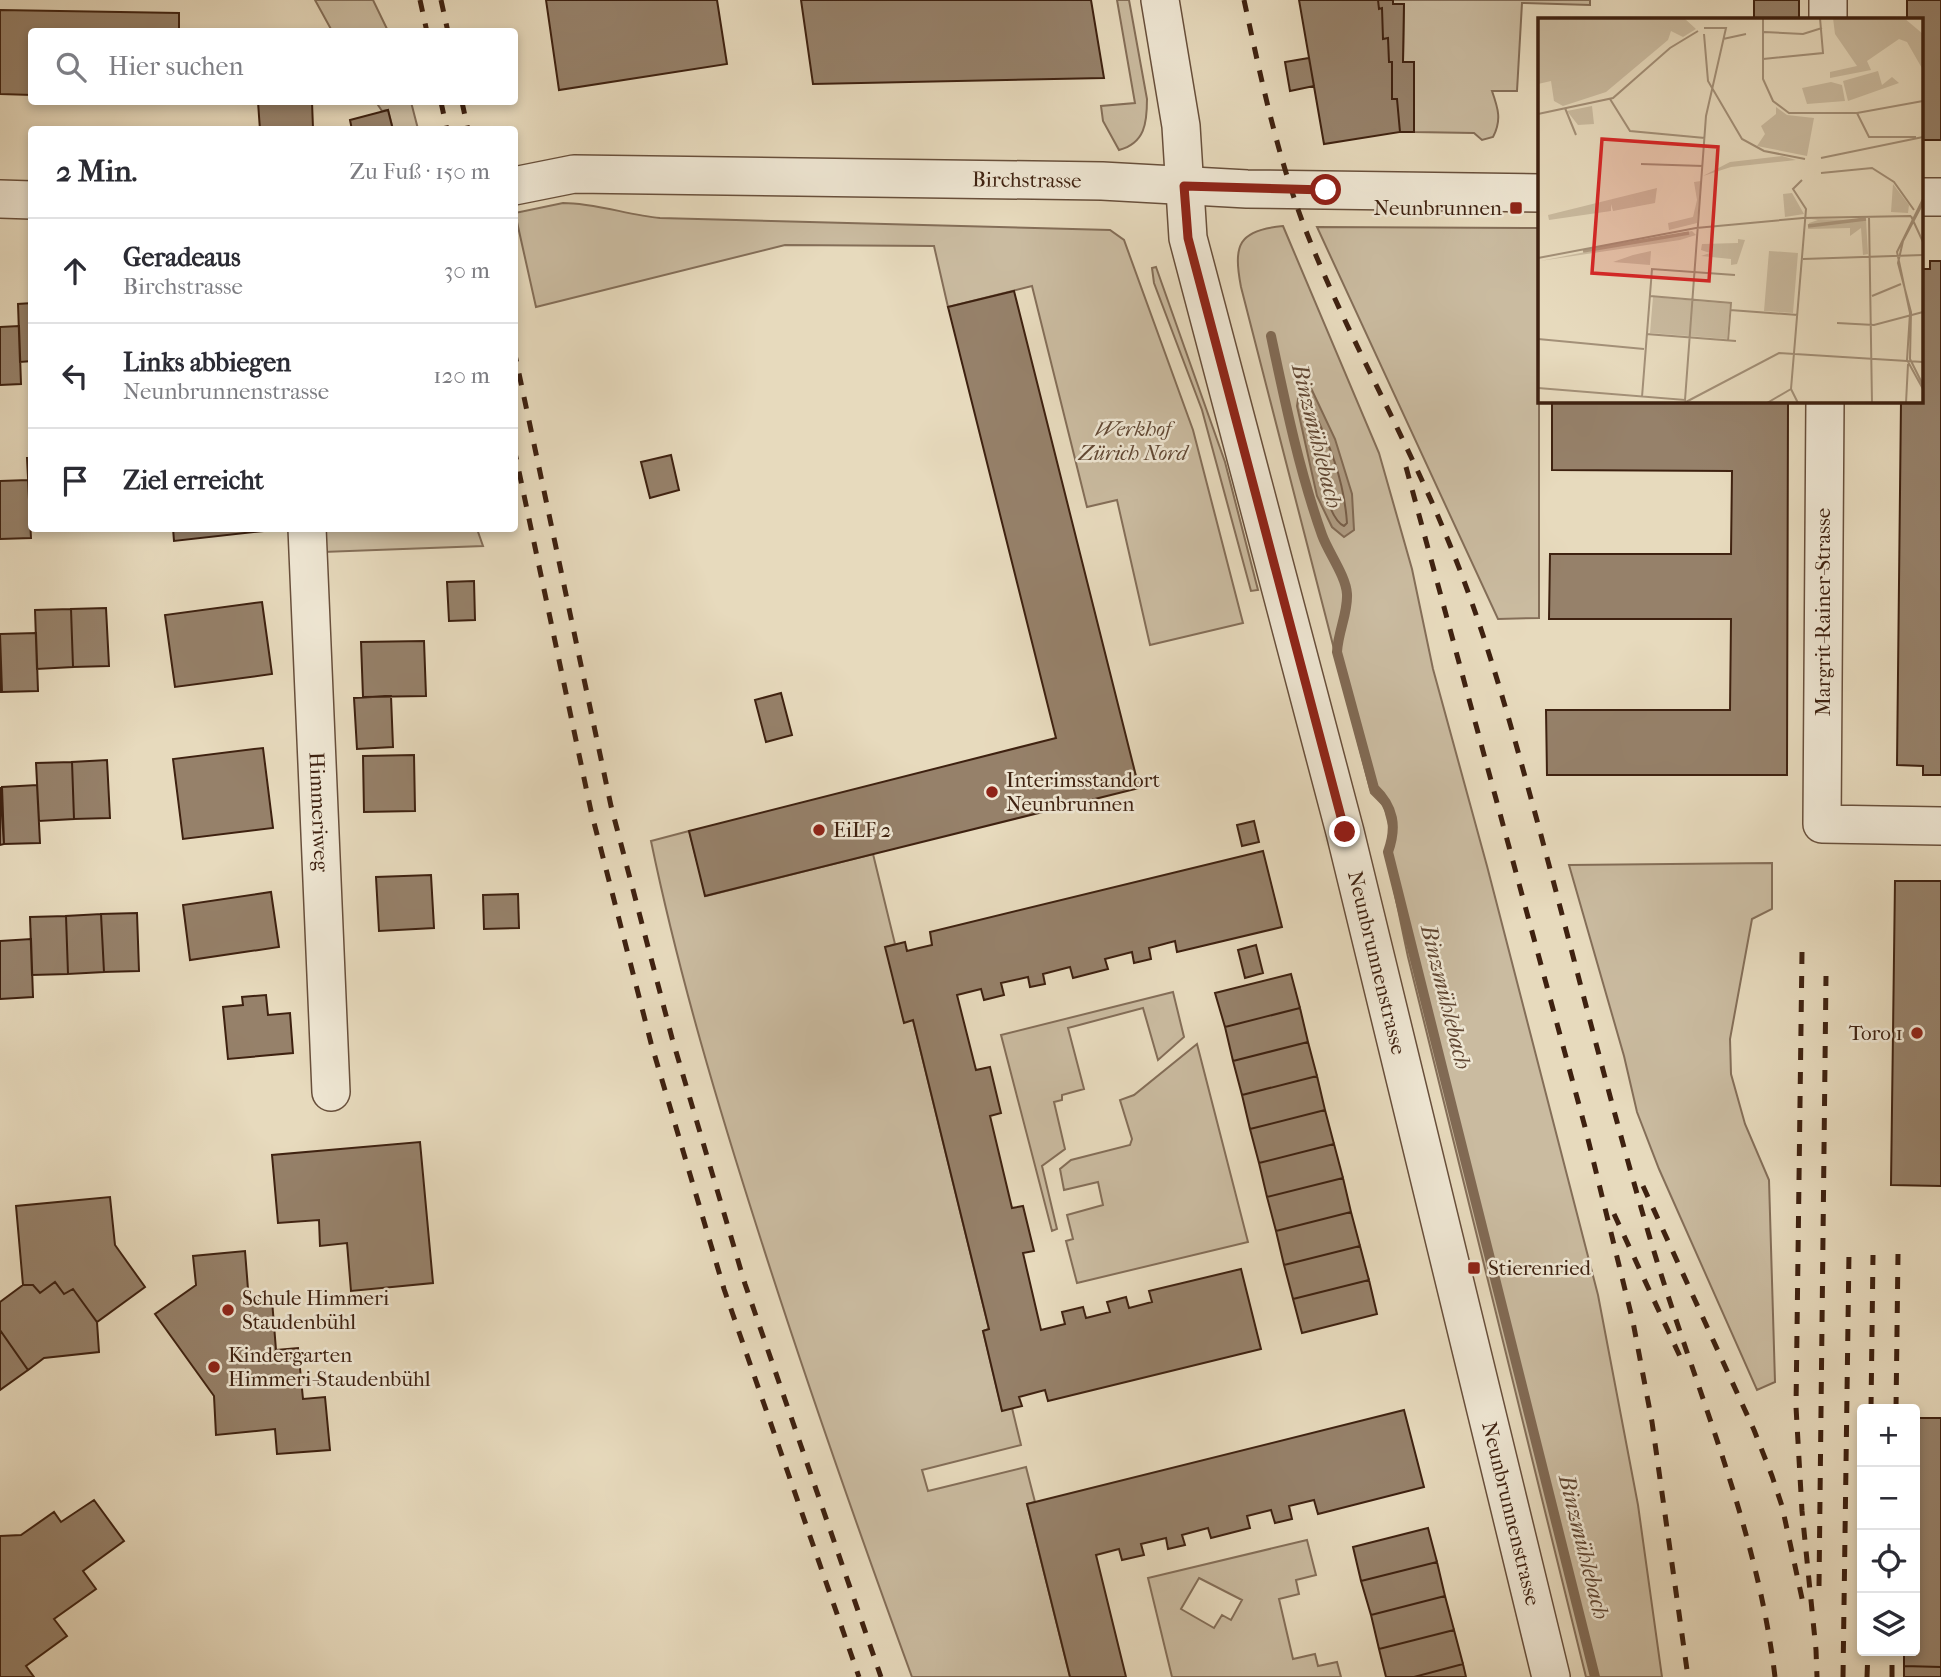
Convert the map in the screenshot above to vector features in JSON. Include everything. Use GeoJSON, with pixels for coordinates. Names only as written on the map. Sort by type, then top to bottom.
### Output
{"type":"FeatureCollection","features":[{"type":"Feature","properties":{"kind":"street","name":"Neunbrunnenstrasse"},"geometry":{"type":"LineString","coordinates":[[1160,0],[1181,126],[1188,238],[1345,832],[1551,1677]]}},
{"type":"Feature","properties":{"kind":"street"},"geometry":{"type":"LineString","coordinates":[[1828,0],[1828,18]]}},
{"type":"Feature","properties":{"kind":"street","name":"Birchstrasse"},"geometry":{"type":"LineString","coordinates":[[518,185],[574,174],[1102,181],[1291,190],[1538,192]]}},
{"type":"Feature","properties":{"kind":"street"},"geometry":{"type":"LineString","coordinates":[[0,200],[28,200]]}},
{"type":"Feature","properties":{"kind":"street","name":"Margrit-Rainer-Strasse"},"geometry":{"type":"LineString","coordinates":[[1825,402],[1822,824],[1941,826]]}},
{"type":"Feature","properties":{"kind":"street","name":"Himmeriweg"},"geometry":{"type":"LineString","coordinates":[[307,532],[331,1092]]}},
{"type":"Feature","properties":{"kind":"green space"},"geometry":{"type":"Polygon","coordinates":[[[315,0],[373,0],[387,28],[330,28],[315,0]]]}},
{"type":"Feature","properties":{"kind":"green space"},"geometry":{"type":"Polygon","coordinates":[[[1117,0],[1129,0],[1147,99],[1143,131],[1128,147],[1119,150],[1103,121],[1101,106],[1135,103],[1117,0]]]}},
{"type":"Feature","properties":{"kind":"green space"},"geometry":{"type":"Polygon","coordinates":[[[1393,0],[1590,0],[1590,5],[1522,3],[1517,91],[1492,91],[1497,109],[1497,125],[1493,137],[1482,140],[1474,133],[1414,132],[1414,62],[1403,62],[1404,5],[1393,4],[1393,0]]]}},
{"type":"Feature","properties":{"kind":"green space"},"geometry":{"type":"Polygon","coordinates":[[[378,105],[412,105],[417,126],[392,126],[388,110],[382,111],[378,105]]]}},
{"type":"Feature","properties":{"kind":"green space","name":"Werkhof Zürich Nord"},"geometry":{"type":"Polygon","coordinates":[[[563,203],[660,218],[1110,230],[1124,240],[1193,430],[1243,623],[1150,645],[1117,500],[1087,507],[1032,286],[948,307],[934,246],[785,245],[536,307],[518,226],[518,212],[563,203]]]}},
{"type":"Feature","properties":{"kind":"green space"},"geometry":{"type":"Polygon","coordinates":[[[1283,226],[1379,453],[1412,569],[1433,669],[1598,1295],[1638,1505],[1662,1677],[1586,1677],[1408,957],[1386,852],[1390,829],[1384,806],[1371,793],[1241,287],[1238,260],[1242,242],[1256,231],[1283,226]]]}},
{"type":"Feature","properties":{"kind":"green space"},"geometry":{"type":"Polygon","coordinates":[[[1317,227],[1538,228],[1539,618],[1498,619],[1317,227]]]}},
{"type":"Feature","properties":{"kind":"green space"},"geometry":{"type":"Polygon","coordinates":[[[1156,267],[1225,462],[1258,590],[1251,591],[1202,410],[1154,283],[1152,268],[1156,267]]]}},
{"type":"Feature","properties":{"kind":"green space"},"geometry":{"type":"Polygon","coordinates":[[[322,532],[478,532],[483,546],[323,552],[322,532]]]}},
{"type":"Feature","properties":{"kind":"green space"},"geometry":{"type":"Polygon","coordinates":[[[689,831],[706,896],[873,854],[895,944],[886,947],[904,1022],[913,1020],[989,1329],[983,1331],[1002,1410],[1012,1408],[1021,1445],[922,1470],[928,1491],[1026,1467],[1035,1502],[1027,1504],[1070,1677],[912,1677],[779,1295],[730,1141],[687,992],[651,841],[689,831]]]}},
{"type":"Feature","properties":{"kind":"green space"},"geometry":{"type":"Polygon","coordinates":[[[1772,863],[1772,909],[1752,919],[1730,1039],[1731,1074],[1745,1124],[1769,1180],[1775,1382],[1757,1390],[1659,1169],[1637,1112],[1624,1056],[1569,865],[1772,863]]]}},
{"type":"Feature","properties":{"kind":"green space"},"geometry":{"type":"Polygon","coordinates":[[[1173,992],[1184,1037],[1158,1060],[1143,1008],[1068,1028],[1084,1089],[1062,1095],[1062,1100],[1054,1102],[1065,1149],[1042,1166],[1057,1229],[1052,1231],[1001,1035],[1173,992]]]}},
{"type":"Feature","properties":{"kind":"green space"},"geometry":{"type":"Polygon","coordinates":[[[1197,1044],[1248,1242],[1077,1283],[1066,1241],[1073,1239],[1067,1215],[1103,1205],[1098,1182],[1064,1190],[1060,1169],[1071,1160],[1130,1145],[1132,1139],[1120,1100],[1134,1095],[1197,1044]]]}},
{"type":"Feature","properties":{"kind":"green space"},"geometry":{"type":"Polygon","coordinates":[[[1307,1540],[1316,1575],[1296,1580],[1299,1594],[1279,1599],[1293,1659],[1315,1654],[1318,1666],[1337,1662],[1341,1677],[1172,1677],[1148,1578],[1307,1540]],[[1199,1578],[1181,1609],[1214,1628],[1222,1615],[1231,1620],[1242,1600],[1199,1578]]]}},
{"type":"Feature","properties":{"kind":"water"},"geometry":{"type":"Polygon","coordinates":[[[1310,386],[1335,439],[1352,494],[1354,530],[1344,537],[1332,527],[1317,496],[1297,406],[1300,387],[1310,386]]]}},
{"type":"Feature","properties":{"kind":"building"},"geometry":{"type":"Polygon","coordinates":[[[546,0],[717,0],[727,64],[559,90],[546,0]]]}},
{"type":"Feature","properties":{"kind":"building"},"geometry":{"type":"Polygon","coordinates":[[[801,0],[1091,0],[1104,78],[813,84],[801,0]]]}},
{"type":"Feature","properties":{"kind":"building"},"geometry":{"type":"Polygon","coordinates":[[[1299,0],[1378,0],[1379,9],[1382,8],[1383,39],[1388,38],[1389,62],[1392,62],[1392,99],[1397,99],[1400,132],[1324,144],[1299,0]]]}},
{"type":"Feature","properties":{"kind":"building"},"geometry":{"type":"Polygon","coordinates":[[[1378,0],[1393,0],[1393,4],[1404,4],[1403,62],[1414,62],[1414,132],[1400,132],[1397,99],[1392,99],[1392,62],[1389,62],[1388,38],[1383,39],[1382,8],[1379,9],[1378,0]]]}},
{"type":"Feature","properties":{"kind":"building"},"geometry":{"type":"Polygon","coordinates":[[[1754,0],[1799,0],[1799,18],[1754,18],[1754,0]]]}},
{"type":"Feature","properties":{"kind":"building"},"geometry":{"type":"Polygon","coordinates":[[[1907,0],[1941,0],[1941,140],[1924,140],[1924,18],[1907,18],[1907,0]]]}},
{"type":"Feature","properties":{"kind":"building"},"geometry":{"type":"Polygon","coordinates":[[[0,10],[179,13],[179,28],[28,28],[28,95],[0,94],[0,10]]]}},
{"type":"Feature","properties":{"kind":"building"},"geometry":{"type":"Polygon","coordinates":[[[1309,58],[1314,86],[1290,91],[1285,62],[1309,58]]]}},
{"type":"Feature","properties":{"kind":"building"},"geometry":{"type":"Polygon","coordinates":[[[258,105],[312,105],[313,126],[260,126],[258,105]]]}},
{"type":"Feature","properties":{"kind":"building"},"geometry":{"type":"Polygon","coordinates":[[[388,110],[392,126],[351,126],[350,120],[388,110]]]}},
{"type":"Feature","properties":{"kind":"building"},"geometry":{"type":"Polygon","coordinates":[[[1930,261],[1941,261],[1941,775],[1923,775],[1923,766],[1897,765],[1901,402],[1924,402],[1924,269],[1930,269],[1930,261]]]}},
{"type":"Feature","properties":{"kind":"building"},"geometry":{"type":"Polygon","coordinates":[[[1014,291],[1139,788],[705,896],[689,831],[1056,738],[948,307],[1014,291]]]}},
{"type":"Feature","properties":{"kind":"building"},"geometry":{"type":"Polygon","coordinates":[[[28,303],[28,361],[20,362],[18,304],[28,303]]]}},
{"type":"Feature","properties":{"kind":"building"},"geometry":{"type":"Polygon","coordinates":[[[19,326],[21,384],[0,385],[0,327],[19,326]]]}},
{"type":"Feature","properties":{"kind":"building"},"geometry":{"type":"Polygon","coordinates":[[[1552,402],[1788,402],[1787,775],[1547,775],[1546,710],[1730,710],[1731,619],[1549,619],[1550,554],[1731,554],[1732,471],[1552,470],[1552,402]]]}},
{"type":"Feature","properties":{"kind":"building"},"geometry":{"type":"Polygon","coordinates":[[[671,455],[679,490],[650,498],[641,462],[671,455]]]}},
{"type":"Feature","properties":{"kind":"building"},"geometry":{"type":"Polygon","coordinates":[[[28,480],[28,532],[31,532],[31,538],[0,539],[0,481],[28,480]]]}},
{"type":"Feature","properties":{"kind":"building"},"geometry":{"type":"Polygon","coordinates":[[[173,532],[254,532],[174,541],[173,532]]]}},
{"type":"Feature","properties":{"kind":"building"},"geometry":{"type":"Polygon","coordinates":[[[474,581],[475,620],[449,621],[447,582],[474,581]]]}},
{"type":"Feature","properties":{"kind":"building"},"geometry":{"type":"Polygon","coordinates":[[[262,602],[272,674],[175,687],[165,615],[262,602]]]}},
{"type":"Feature","properties":{"kind":"building"},"geometry":{"type":"Polygon","coordinates":[[[106,608],[109,666],[73,667],[71,609],[106,608]]]}},
{"type":"Feature","properties":{"kind":"building"},"geometry":{"type":"Polygon","coordinates":[[[71,609],[73,667],[37,669],[35,610],[71,609]]]}},
{"type":"Feature","properties":{"kind":"building"},"geometry":{"type":"Polygon","coordinates":[[[36,633],[38,691],[2,692],[0,634],[36,633]]]}},
{"type":"Feature","properties":{"kind":"building"},"geometry":{"type":"Polygon","coordinates":[[[0,634],[2,692],[0,692],[0,634]]]}},
{"type":"Feature","properties":{"kind":"building"},"geometry":{"type":"Polygon","coordinates":[[[424,641],[426,696],[363,697],[361,642],[424,641]]]}},
{"type":"Feature","properties":{"kind":"building"},"geometry":{"type":"Polygon","coordinates":[[[781,693],[792,735],[766,742],[755,700],[781,693]]]}},
{"type":"Feature","properties":{"kind":"building"},"geometry":{"type":"Polygon","coordinates":[[[391,696],[393,747],[357,749],[354,698],[391,696]]]}},
{"type":"Feature","properties":{"kind":"building"},"geometry":{"type":"Polygon","coordinates":[[[263,748],[273,828],[183,839],[173,759],[263,748]]]}},
{"type":"Feature","properties":{"kind":"building"},"geometry":{"type":"Polygon","coordinates":[[[414,755],[415,811],[364,812],[363,756],[414,755]]]}},
{"type":"Feature","properties":{"kind":"building"},"geometry":{"type":"Polygon","coordinates":[[[107,760],[110,818],[74,819],[72,762],[107,760]]]}},
{"type":"Feature","properties":{"kind":"building"},"geometry":{"type":"Polygon","coordinates":[[[72,762],[74,819],[39,821],[36,763],[72,762]]]}},
{"type":"Feature","properties":{"kind":"building"},"geometry":{"type":"Polygon","coordinates":[[[37,785],[40,843],[4,844],[2,787],[37,785]]]}},
{"type":"Feature","properties":{"kind":"building"},"geometry":{"type":"Polygon","coordinates":[[[0,787],[4,844],[0,845],[0,787]]]}},
{"type":"Feature","properties":{"kind":"building"},"geometry":{"type":"Polygon","coordinates":[[[1254,821],[1259,842],[1242,846],[1237,825],[1254,821]]]}},
{"type":"Feature","properties":{"kind":"building"},"geometry":{"type":"Polygon","coordinates":[[[1263,851],[1282,927],[1177,952],[1175,941],[1149,948],[1151,959],[1134,963],[1132,952],[1105,959],[1108,969],[1073,978],[1070,967],[1043,974],[1045,984],[1030,987],[1028,977],[1001,983],[1004,995],[984,1000],[981,989],[957,995],[976,1070],[990,1067],[1001,1113],[990,1116],[1012,1208],[1023,1206],[1034,1251],[1023,1253],[1041,1330],[1065,1324],[1062,1312],[1083,1307],[1086,1318],[1110,1312],[1107,1302],[1126,1297],[1129,1308],[1152,1302],[1149,1291],[1241,1269],[1261,1349],[1048,1401],[1045,1390],[1019,1397],[1022,1406],[1002,1411],[983,1331],[989,1329],[913,1020],[904,1023],[885,947],[905,942],[907,951],[932,945],[930,932],[1263,851]]]}},
{"type":"Feature","properties":{"kind":"building"},"geometry":{"type":"Polygon","coordinates":[[[431,875],[434,928],[379,931],[376,877],[431,875]]]}},
{"type":"Feature","properties":{"kind":"building","name":"Toro 1"},"geometry":{"type":"Polygon","coordinates":[[[1895,881],[1941,881],[1941,1186],[1891,1185],[1895,881]]]}},
{"type":"Feature","properties":{"kind":"building"},"geometry":{"type":"Polygon","coordinates":[[[271,892],[279,947],[190,960],[183,905],[271,892]]]}},
{"type":"Feature","properties":{"kind":"building"},"geometry":{"type":"Polygon","coordinates":[[[518,894],[519,928],[484,929],[483,895],[518,894]]]}},
{"type":"Feature","properties":{"kind":"building"},"geometry":{"type":"Polygon","coordinates":[[[137,913],[139,971],[104,972],[101,914],[137,913]]]}},
{"type":"Feature","properties":{"kind":"building"},"geometry":{"type":"Polygon","coordinates":[[[101,914],[104,972],[68,974],[66,916],[101,914]]]}},
{"type":"Feature","properties":{"kind":"building"},"geometry":{"type":"Polygon","coordinates":[[[66,916],[68,974],[32,975],[30,917],[66,916]]]}},
{"type":"Feature","properties":{"kind":"building"},"geometry":{"type":"Polygon","coordinates":[[[31,939],[33,997],[0,999],[0,941],[31,939]]]}},
{"type":"Feature","properties":{"kind":"building"},"geometry":{"type":"Polygon","coordinates":[[[1256,945],[1263,973],[1245,978],[1238,950],[1256,945]]]}},
{"type":"Feature","properties":{"kind":"building"},"geometry":{"type":"Polygon","coordinates":[[[1291,974],[1300,1008],[1225,1027],[1215,993],[1291,974]]]}},
{"type":"Feature","properties":{"kind":"building"},"geometry":{"type":"Polygon","coordinates":[[[266,995],[268,1015],[290,1013],[293,1053],[228,1059],[223,1007],[243,1005],[242,997],[266,995]]]}},
{"type":"Feature","properties":{"kind":"building"},"geometry":{"type":"Polygon","coordinates":[[[1300,1008],[1308,1042],[1233,1061],[1225,1027],[1300,1008]]]}},
{"type":"Feature","properties":{"kind":"building"},"geometry":{"type":"Polygon","coordinates":[[[1308,1042],[1317,1076],[1242,1095],[1233,1061],[1308,1042]]]}},
{"type":"Feature","properties":{"kind":"building"},"geometry":{"type":"Polygon","coordinates":[[[1317,1076],[1325,1110],[1250,1129],[1242,1095],[1317,1076]]]}},
{"type":"Feature","properties":{"kind":"building"},"geometry":{"type":"Polygon","coordinates":[[[1325,1110],[1334,1144],[1259,1163],[1250,1129],[1325,1110]]]}},
{"type":"Feature","properties":{"kind":"building"},"geometry":{"type":"Polygon","coordinates":[[[420,1142],[433,1283],[351,1291],[347,1243],[320,1246],[319,1220],[278,1223],[272,1155],[420,1142]]]}},
{"type":"Feature","properties":{"kind":"building"},"geometry":{"type":"Polygon","coordinates":[[[1334,1144],[1343,1178],[1267,1197],[1259,1163],[1334,1144]]]}},
{"type":"Feature","properties":{"kind":"building"},"geometry":{"type":"Polygon","coordinates":[[[1343,1178],[1351,1212],[1276,1231],[1267,1197],[1343,1178]]]}},
{"type":"Feature","properties":{"kind":"building"},"geometry":{"type":"Polygon","coordinates":[[[110,1197],[115,1245],[145,1287],[97,1322],[73,1289],[64,1294],[55,1282],[40,1293],[33,1285],[23,1285],[16,1206],[110,1197]]]}},
{"type":"Feature","properties":{"kind":"building"},"geometry":{"type":"Polygon","coordinates":[[[1351,1212],[1360,1246],[1284,1265],[1276,1231],[1351,1212]]]}},
{"type":"Feature","properties":{"kind":"building"},"geometry":{"type":"Polygon","coordinates":[[[1360,1246],[1369,1280],[1293,1299],[1284,1265],[1360,1246]]]}},
{"type":"Feature","properties":{"kind":"building"},"geometry":{"type":"Polygon","coordinates":[[[245,1251],[249,1302],[272,1300],[276,1350],[298,1348],[303,1399],[325,1397],[330,1450],[277,1454],[275,1429],[216,1435],[214,1396],[155,1314],[196,1285],[193,1256],[245,1251]]]}},
{"type":"Feature","properties":{"kind":"building"},"geometry":{"type":"Polygon","coordinates":[[[1369,1280],[1377,1314],[1302,1333],[1293,1299],[1369,1280]]]}},
{"type":"Feature","properties":{"kind":"building"},"geometry":{"type":"Polygon","coordinates":[[[55,1282],[64,1294],[73,1289],[97,1322],[99,1352],[44,1358],[28,1370],[0,1330],[0,1302],[23,1285],[33,1285],[40,1293],[55,1282]]]}},
{"type":"Feature","properties":{"kind":"building"},"geometry":{"type":"Polygon","coordinates":[[[0,1330],[28,1370],[0,1390],[0,1330]]]}},
{"type":"Feature","properties":{"kind":"building"},"geometry":{"type":"Polygon","coordinates":[[[1404,1410],[1424,1487],[1318,1514],[1314,1500],[1289,1506],[1292,1519],[1275,1523],[1271,1510],[1247,1516],[1250,1528],[1211,1538],[1208,1528],[1182,1535],[1185,1545],[1168,1549],[1166,1538],[1141,1544],[1144,1555],[1122,1560],[1119,1549],[1096,1555],[1126,1677],[1070,1677],[1027,1504],[1404,1410]]]}},
{"type":"Feature","properties":{"kind":"building"},"geometry":{"type":"Polygon","coordinates":[[[1920,1418],[1941,1418],[1941,1667],[1904,1666],[1904,1656],[1920,1656],[1920,1418]]]}},
{"type":"Feature","properties":{"kind":"building"},"geometry":{"type":"Polygon","coordinates":[[[94,1500],[124,1541],[83,1571],[96,1589],[54,1619],[67,1636],[26,1666],[34,1677],[0,1677],[0,1536],[21,1535],[54,1512],[61,1522],[94,1500]]]}},
{"type":"Feature","properties":{"kind":"building"},"geometry":{"type":"Polygon","coordinates":[[[1428,1528],[1437,1562],[1361,1581],[1353,1547],[1428,1528]]]}},
{"type":"Feature","properties":{"kind":"building"},"geometry":{"type":"Polygon","coordinates":[[[1437,1562],[1445,1596],[1371,1615],[1361,1581],[1437,1562]]]}},
{"type":"Feature","properties":{"kind":"building"},"geometry":{"type":"Polygon","coordinates":[[[1445,1596],[1454,1630],[1379,1649],[1371,1615],[1445,1596]]]}},
{"type":"Feature","properties":{"kind":"building"},"geometry":{"type":"Polygon","coordinates":[[[1454,1630],[1463,1664],[1414,1677],[1386,1677],[1379,1649],[1454,1630]]]}},
{"type":"Feature","properties":{"kind":"building"},"geometry":{"type":"Polygon","coordinates":[[[1463,1664],[1466,1677],[1414,1677],[1463,1664]]]}},
{"type":"Feature","properties":{"kind":"building"},"geometry":{"type":"Polygon","coordinates":[[[1904,1666],[1941,1667],[1941,1677],[1904,1677],[1904,1666]]]}},
{"type":"Feature","properties":{"kind":"waterway","name":"Binzmühlebach"},"geometry":{"type":"LineString","coordinates":[[1271,336],[1306,486],[1322,535],[1346,587],[1346,608],[1337,652],[1374,788],[1390,810],[1393,826],[1388,852],[1595,1677]]}},
{"type":"Feature","properties":{"kind":"railway"},"geometry":{"type":"LineString","coordinates":[[420,0],[426,28]]}},
{"type":"Feature","properties":{"kind":"railway"},"geometry":{"type":"LineString","coordinates":[[441,0],[447,28]]}},
{"type":"Feature","properties":{"kind":"railway"},"geometry":{"type":"LineString","coordinates":[[1244,0],[1278,146],[1306,231],[1340,310],[1433,505],[1487,648],[1528,788],[1649,1235],[1739,1508],[1766,1620],[1775,1677]]}},
{"type":"Feature","properties":{"kind":"railway"},"geometry":{"type":"LineString","coordinates":[[442,105],[446,126]]}},
{"type":"Feature","properties":{"kind":"railway"},"geometry":{"type":"LineString","coordinates":[[463,105],[467,126]]}},
{"type":"Feature","properties":{"kind":"railway"},"geometry":{"type":"LineString","coordinates":[[518,369],[611,806],[672,1038],[745,1284],[881,1677]]}},
{"type":"Feature","properties":{"kind":"railway"},"geometry":{"type":"LineString","coordinates":[[518,467],[591,811],[651,1043],[724,1289],[859,1677]]}},
{"type":"Feature","properties":{"kind":"railway"},"geometry":{"type":"LineString","coordinates":[[1406,467],[1585,1127],[1633,1322],[1652,1422],[1688,1677]]}},
{"type":"Feature","properties":{"kind":"railway"},"geometry":{"type":"LineString","coordinates":[[1802,952],[1796,1407],[1817,1677]]}},
{"type":"Feature","properties":{"kind":"railway"},"geometry":{"type":"LineString","coordinates":[[1819,1586],[1826,976]]}},
{"type":"Feature","properties":{"kind":"railway"},"geometry":{"type":"LineString","coordinates":[[1643,1186],[1754,1430],[1772,1476],[1782,1506],[1803,1603]]}},
{"type":"Feature","properties":{"kind":"railway"},"geometry":{"type":"LineString","coordinates":[[1614,1214],[1683,1363]]}},
{"type":"Feature","properties":{"kind":"railway"},"geometry":{"type":"LineString","coordinates":[[1843,1677],[1849,1252]]}},
{"type":"Feature","properties":{"kind":"railway"},"geometry":{"type":"LineString","coordinates":[[1896,1404],[1898,1254]]}},
{"type":"Feature","properties":{"kind":"railway"},"geometry":{"type":"LineString","coordinates":[[1871,1404],[1873,1255]]}},
{"type":"Feature","properties":{"kind":"railway"},"geometry":{"type":"LineString","coordinates":[[1867,1677],[1868,1656]]}},
{"type":"Feature","properties":{"kind":"railway"},"geometry":{"type":"LineString","coordinates":[[1892,1656],[1892,1677]]}},
{"type":"Feature","properties":{"kind":"place","name":"Neunbrunnen"},"geometry":{"type":"Point","coordinates":[1516,208]}},
{"type":"Feature","properties":{"kind":"place","name":"Interimsstandort Neunbrunnen"},"geometry":{"type":"Point","coordinates":[992,792]}},
{"type":"Feature","properties":{"kind":"place","name":"EiLF 2"},"geometry":{"type":"Point","coordinates":[819,830]}},
{"type":"Feature","properties":{"kind":"place","name":"Toro 1"},"geometry":{"type":"Point","coordinates":[1917,1033]}},
{"type":"Feature","properties":{"kind":"place","name":"Stierenried"},"geometry":{"type":"Point","coordinates":[1474,1268]}},
{"type":"Feature","properties":{"kind":"place","name":"Schule Himmeri Staudenbühl"},"geometry":{"type":"Point","coordinates":[228,1310]}},
{"type":"Feature","properties":{"kind":"place","name":"Kindergarten Himmeri-Staudenbühl"},"geometry":{"type":"Point","coordinates":[214,1367]}},
{"type":"Feature","properties":{"kind":"route"},"geometry":{"type":"LineString","coordinates":[[1326,190],[1184,186],[1188,238],[1345,832]]}}]}
